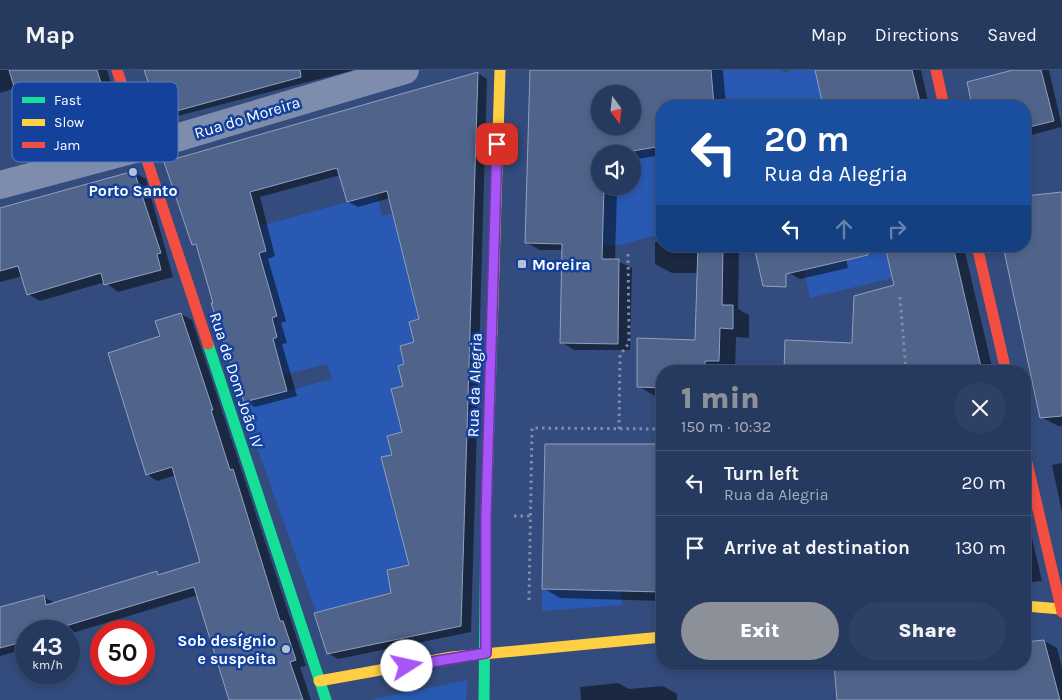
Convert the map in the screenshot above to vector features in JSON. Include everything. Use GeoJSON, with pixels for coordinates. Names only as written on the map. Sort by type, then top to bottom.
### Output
{"type":"FeatureCollection","features":[{"type":"Feature","properties":{"kind":"main road","name":"Rua de Dom João IV"},"geometry":{"type":"LineString","coordinates":[[117,70],[121,82]]}},
{"type":"Feature","properties":{"kind":"main road","name":"Rua da Alegria"},"geometry":{"type":"LineString","coordinates":[[484,700],[486,515],[500,70]]}},
{"type":"Feature","properties":{"kind":"main road"},"geometry":{"type":"LineString","coordinates":[[936,70],[942,100]]}},
{"type":"Feature","properties":{"kind":"main road"},"geometry":{"type":"LineString","coordinates":[[941,94],[942,70]]}},
{"type":"Feature","properties":{"kind":"main road","name":"Rua de Dom João IV"},"geometry":{"type":"LineString","coordinates":[[148,162],[326,700]]}},
{"type":"Feature","properties":{"kind":"main road"},"geometry":{"type":"LineString","coordinates":[[978,252],[1005,365]]}},
{"type":"Feature","properties":{"kind":"main road"},"geometry":{"type":"LineString","coordinates":[[1031,479],[1062,610],[1031,607]]}},
{"type":"Feature","properties":{"kind":"main road"},"geometry":{"type":"LineString","coordinates":[[319,682],[486,653],[656,638]]}},
{"type":"Feature","properties":{"kind":"street","name":"Rua do Moreira"},"geometry":{"type":"LineString","coordinates":[[178,137],[405,70]]}},
{"type":"Feature","properties":{"kind":"street","name":"Rua do Moreira"},"geometry":{"type":"LineString","coordinates":[[0,184],[85,162]]}},
{"type":"Feature","properties":{"kind":"path"},"geometry":{"type":"LineString","coordinates":[[619,429],[620,355],[629,343],[628,252]]}},
{"type":"Feature","properties":{"kind":"path"},"geometry":{"type":"LineString","coordinates":[[900,297],[906,365]]}},
{"type":"Feature","properties":{"kind":"path"},"geometry":{"type":"LineString","coordinates":[[529,600],[532,428],[656,429]]}},
{"type":"Feature","properties":{"kind":"shaded area"},"geometry":{"type":"Polygon","coordinates":[[[711,70],[782,70],[783,73],[793,70],[848,70],[819,87],[822,100],[714,100],[711,70]]]}},
{"type":"Feature","properties":{"kind":"shaded area"},"geometry":{"type":"Polygon","coordinates":[[[656,147],[656,236],[619,245],[603,245],[604,195],[641,195],[641,149],[656,147]]]}},
{"type":"Feature","properties":{"kind":"shaded area"},"geometry":{"type":"Polygon","coordinates":[[[377,194],[382,216],[392,213],[419,319],[409,322],[414,342],[400,346],[404,364],[398,366],[403,386],[391,389],[402,432],[387,437],[392,455],[381,458],[409,565],[387,570],[392,592],[316,612],[241,403],[332,379],[327,364],[283,375],[273,339],[277,337],[272,318],[277,316],[259,253],[266,251],[260,226],[377,194]]]}},
{"type":"Feature","properties":{"kind":"shaded area"},"geometry":{"type":"Polygon","coordinates":[[[835,252],[886,252],[892,278],[810,298],[804,270],[837,262],[835,252]]]}},
{"type":"Feature","properties":{"kind":"shaded area"},"geometry":{"type":"Polygon","coordinates":[[[542,589],[622,591],[622,605],[542,611],[542,589]]]}},
{"type":"Feature","properties":{"kind":"shaded area"},"geometry":{"type":"Polygon","coordinates":[[[467,680],[466,700],[370,700],[467,680]]]}},
{"type":"Feature","properties":{"kind":"building"},"geometry":{"type":"Polygon","coordinates":[[[9,70],[97,70],[101,82],[13,82],[9,70]]]}},
{"type":"Feature","properties":{"kind":"building"},"geometry":{"type":"Polygon","coordinates":[[[144,70],[300,70],[301,77],[178,111],[178,82],[148,82],[144,70]]]}},
{"type":"Feature","properties":{"kind":"building"},"geometry":{"type":"Polygon","coordinates":[[[530,70],[711,70],[714,100],[656,100],[656,147],[641,150],[641,145],[591,145],[591,195],[604,195],[602,259],[619,259],[618,344],[560,343],[562,244],[525,243],[530,70]]]}},
{"type":"Feature","properties":{"kind":"building"},"geometry":{"type":"Polygon","coordinates":[[[815,70],[912,70],[920,100],[822,100],[815,70]]]}},
{"type":"Feature","properties":{"kind":"building"},"geometry":{"type":"Polygon","coordinates":[[[1013,70],[1041,70],[1054,121],[1031,127],[1031,100],[971,100],[967,82],[1013,70]]]}},
{"type":"Feature","properties":{"kind":"building"},"geometry":{"type":"Polygon","coordinates":[[[478,72],[461,626],[327,654],[314,613],[391,593],[387,570],[409,565],[381,457],[392,455],[387,436],[402,432],[391,389],[403,386],[398,366],[404,364],[400,346],[414,342],[409,322],[419,319],[387,191],[347,202],[337,168],[250,192],[266,251],[259,253],[277,316],[272,318],[277,337],[273,339],[287,391],[244,402],[211,303],[213,303],[196,244],[192,245],[164,162],[178,162],[178,158],[478,72]]]}},
{"type":"Feature","properties":{"kind":"building"},"geometry":{"type":"Polygon","coordinates":[[[134,171],[161,253],[157,254],[161,270],[104,285],[101,273],[27,295],[18,266],[0,271],[0,208],[134,171]]]}},
{"type":"Feature","properties":{"kind":"building"},"geometry":{"type":"Polygon","coordinates":[[[1062,192],[1062,416],[1040,418],[1031,376],[1031,365],[1029,365],[1004,252],[1031,252],[1031,195],[1062,192]]]}},
{"type":"Feature","properties":{"kind":"building"},"geometry":{"type":"Polygon","coordinates":[[[698,252],[723,252],[722,305],[733,305],[733,329],[720,328],[719,361],[705,361],[705,365],[656,365],[656,388],[637,387],[637,338],[695,340],[698,252]]]}},
{"type":"Feature","properties":{"kind":"building"},"geometry":{"type":"Polygon","coordinates":[[[755,252],[868,252],[868,255],[786,274],[786,287],[763,286],[755,252]]]}},
{"type":"Feature","properties":{"kind":"building"},"geometry":{"type":"Polygon","coordinates":[[[886,252],[954,252],[981,365],[784,365],[785,340],[852,343],[854,296],[894,285],[886,252]]]}},
{"type":"Feature","properties":{"kind":"building"},"geometry":{"type":"Polygon","coordinates":[[[181,313],[213,410],[211,410],[230,470],[233,469],[280,621],[283,621],[296,660],[290,662],[303,700],[229,700],[194,587],[80,622],[80,620],[15,620],[15,644],[0,648],[0,607],[44,595],[46,605],[157,571],[158,575],[200,562],[172,467],[146,475],[108,353],[160,336],[155,321],[181,313]]]}},
{"type":"Feature","properties":{"kind":"building"},"geometry":{"type":"Polygon","coordinates":[[[545,444],[656,444],[656,592],[542,589],[545,444]]]}},
{"type":"Feature","properties":{"kind":"building"},"geometry":{"type":"Polygon","coordinates":[[[1044,640],[1060,700],[837,700],[834,670],[1031,670],[1031,641],[1044,640]]]}},
{"type":"Feature","properties":{"kind":"traffic: fast"},"geometry":{"type":"LineString","coordinates":[[484,700],[486,515],[492,333]]}},
{"type":"Feature","properties":{"kind":"traffic: fast"},"geometry":{"type":"LineString","coordinates":[[208,344],[326,700]]}},
{"type":"Feature","properties":{"kind":"traffic: slow"},"geometry":{"type":"LineString","coordinates":[[492,333],[500,70]]}},
{"type":"Feature","properties":{"kind":"traffic: slow"},"geometry":{"type":"LineString","coordinates":[[1031,606],[1061,609]]}},
{"type":"Feature","properties":{"kind":"traffic: slow"},"geometry":{"type":"LineString","coordinates":[[319,681],[452,657],[656,638]]}},
{"type":"Feature","properties":{"kind":"traffic: jam"},"geometry":{"type":"LineString","coordinates":[[117,70],[121,82]]}},
{"type":"Feature","properties":{"kind":"traffic: jam"},"geometry":{"type":"LineString","coordinates":[[936,70],[943,100]]}},
{"type":"Feature","properties":{"kind":"traffic: jam"},"geometry":{"type":"LineString","coordinates":[[148,162],[208,344]]}},
{"type":"Feature","properties":{"kind":"traffic: jam"},"geometry":{"type":"LineString","coordinates":[[978,252],[1005,365]]}},
{"type":"Feature","properties":{"kind":"traffic: jam"},"geometry":{"type":"LineString","coordinates":[[1031,480],[1062,612]]}},
{"type":"Feature","properties":{"kind":"place","name":"Porto Santo"},"geometry":{"type":"Point","coordinates":[133,172]}},
{"type":"Feature","properties":{"kind":"place","name":"Moreira"},"geometry":{"type":"Point","coordinates":[522,264]}},
{"type":"Feature","properties":{"kind":"place","name":"Sob desígnio e suspeita"},"geometry":{"type":"Point","coordinates":[286,649]}},
{"type":"Feature","properties":{"kind":"route"},"geometry":{"type":"LineString","coordinates":[[407,666],[486,653],[486,515],[497,144]]}}]}
